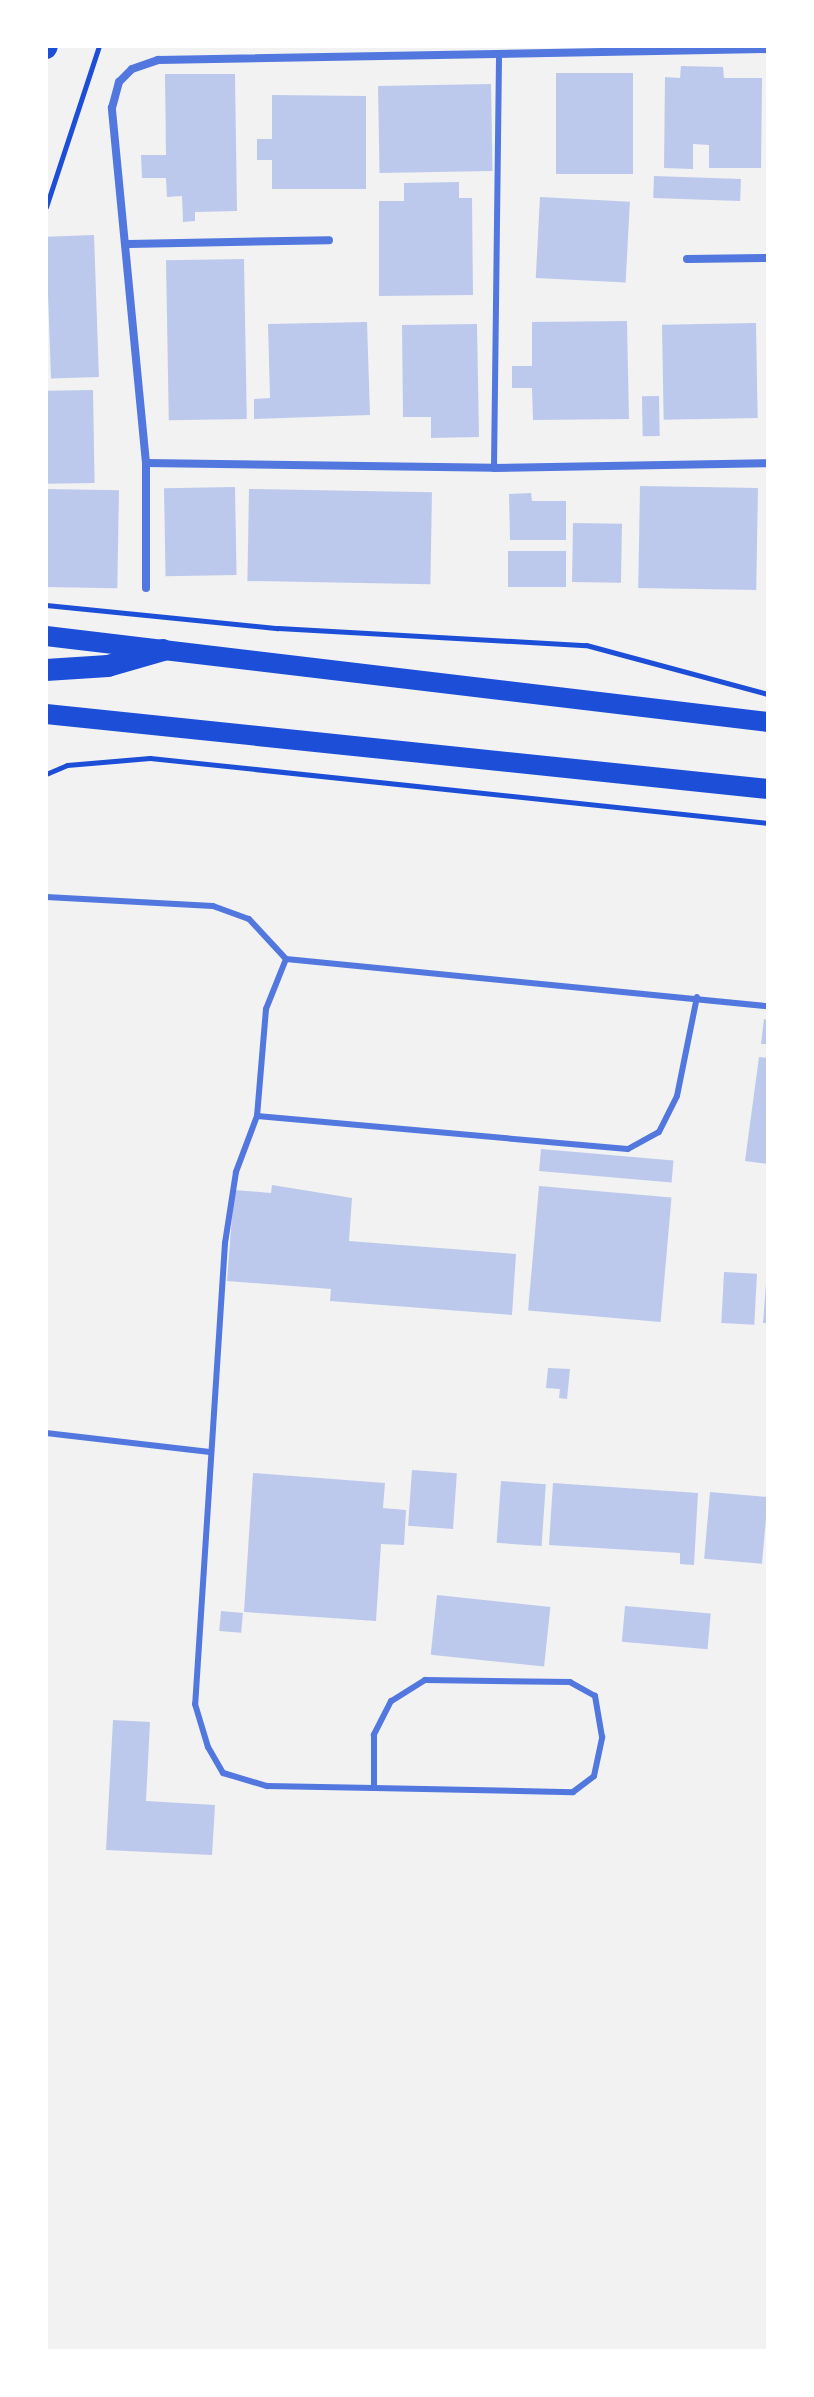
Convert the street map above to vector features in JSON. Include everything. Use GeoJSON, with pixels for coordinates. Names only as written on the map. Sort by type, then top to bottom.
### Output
{"type":"FeatureCollection","features":[{"type":"Feature","properties":{"kind":"highway"},"geometry":{"type":"LineString","coordinates":[[46,670],[108,666],[163,650]]}},
{"type":"Feature","properties":{"kind":"main road"},"geometry":{"type":"LineString","coordinates":[[46,636],[768,722]]}},
{"type":"Feature","properties":{"kind":"main road"},"geometry":{"type":"LineString","coordinates":[[46,714],[768,789]]}},
{"type":"Feature","properties":{"kind":"street"},"geometry":{"type":"LineString","coordinates":[[146,588],[146,463],[129,244],[112,108],[119,82],[132,69],[158,60],[768,49]]}},
{"type":"Feature","properties":{"kind":"street"},"geometry":{"type":"LineString","coordinates":[[129,244],[329,240]]}},
{"type":"Feature","properties":{"kind":"street"},"geometry":{"type":"LineString","coordinates":[[687,259],[768,258]]}},
{"type":"Feature","properties":{"kind":"street"},"geometry":{"type":"LineString","coordinates":[[146,463],[494,468],[768,463]]}},
{"type":"Feature","properties":{"kind":"lane"},"geometry":{"type":"LineString","coordinates":[[494,468],[499,53]]}},
{"type":"Feature","properties":{"kind":"lane"},"geometry":{"type":"LineString","coordinates":[[46,897],[213,906],[249,919],[286,959],[768,1006]]}},
{"type":"Feature","properties":{"kind":"lane"},"geometry":{"type":"LineString","coordinates":[[286,959],[266,1009],[257,1116],[236,1172],[225,1243],[195,1704],[208,1747],[223,1773],[267,1786],[573,1792],[594,1776],[602,1737],[595,1696],[570,1682],[425,1680],[391,1701],[374,1735],[374,1788]]}},
{"type":"Feature","properties":{"kind":"lane"},"geometry":{"type":"LineString","coordinates":[[257,1116],[628,1149],[659,1132],[677,1096],[697,997]]}},
{"type":"Feature","properties":{"kind":"lane"},"geometry":{"type":"LineString","coordinates":[[46,1433],[210,1452]]}},
{"type":"Feature","properties":{"kind":"path"},"geometry":{"type":"LineString","coordinates":[[46,207],[99,46]]}},
{"type":"Feature","properties":{"kind":"path"},"geometry":{"type":"LineString","coordinates":[[46,605],[278,628],[586,645],[768,694]]}},
{"type":"Feature","properties":{"kind":"path"},"geometry":{"type":"LineString","coordinates":[[46,774],[67,765],[150,758],[768,823]]}},
{"type":"Feature","properties":{"kind":"building"},"geometry":{"type":"Polygon","coordinates":[[[681,66],[723,67],[724,78],[762,78],[761,168],[709,168],[709,145],[693,144],[693,169],[664,168],[665,77],[680,78],[681,66]]]}},
{"type":"Feature","properties":{"kind":"building"},"geometry":{"type":"Polygon","coordinates":[[[556,73],[633,73],[633,174],[556,174],[556,73]]]}},
{"type":"Feature","properties":{"kind":"building"},"geometry":{"type":"Polygon","coordinates":[[[165,74],[235,74],[237,211],[195,212],[195,221],[183,222],[182,196],[167,197],[166,178],[142,178],[141,155],[166,155],[165,74]]]}},
{"type":"Feature","properties":{"kind":"building"},"geometry":{"type":"Polygon","coordinates":[[[491,84],[493,171],[380,173],[378,86],[491,84]]]}},
{"type":"Feature","properties":{"kind":"building"},"geometry":{"type":"Polygon","coordinates":[[[272,95],[366,96],[366,189],[272,189],[272,160],[257,160],[257,139],[272,139],[272,95]]]}},
{"type":"Feature","properties":{"kind":"building"},"geometry":{"type":"Polygon","coordinates":[[[654,176],[741,179],[740,201],[653,198],[654,176]]]}},
{"type":"Feature","properties":{"kind":"building"},"geometry":{"type":"Polygon","coordinates":[[[459,182],[459,198],[472,198],[473,295],[379,296],[379,201],[404,201],[404,183],[459,182]]]}},
{"type":"Feature","properties":{"kind":"building"},"geometry":{"type":"Polygon","coordinates":[[[540,197],[630,202],[626,283],[536,278],[540,197]]]}},
{"type":"Feature","properties":{"kind":"building"},"geometry":{"type":"Polygon","coordinates":[[[94,235],[99,377],[51,379],[46,237],[94,235]]]}},
{"type":"Feature","properties":{"kind":"building"},"geometry":{"type":"Polygon","coordinates":[[[244,259],[247,419],[169,420],[166,260],[244,259]]]}},
{"type":"Feature","properties":{"kind":"building"},"geometry":{"type":"Polygon","coordinates":[[[627,321],[629,419],[533,420],[532,388],[512,388],[512,366],[532,366],[532,322],[627,321]]]}},
{"type":"Feature","properties":{"kind":"building"},"geometry":{"type":"Polygon","coordinates":[[[367,322],[370,415],[254,419],[254,399],[270,398],[268,324],[367,322]]]}},
{"type":"Feature","properties":{"kind":"building"},"geometry":{"type":"Polygon","coordinates":[[[756,323],[758,418],[664,420],[662,325],[756,323]]]}},
{"type":"Feature","properties":{"kind":"building"},"geometry":{"type":"Polygon","coordinates":[[[477,324],[479,437],[431,438],[431,417],[403,417],[402,325],[477,324]]]}},
{"type":"Feature","properties":{"kind":"building"},"geometry":{"type":"Polygon","coordinates":[[[93,390],[95,483],[48,484],[46,391],[93,390]]]}},
{"type":"Feature","properties":{"kind":"building"},"geometry":{"type":"Polygon","coordinates":[[[642,396],[659,396],[660,436],[643,436],[642,396]]]}},
{"type":"Feature","properties":{"kind":"building"},"geometry":{"type":"Polygon","coordinates":[[[640,486],[758,488],[756,590],[638,588],[640,486]]]}},
{"type":"Feature","properties":{"kind":"building"},"geometry":{"type":"Polygon","coordinates":[[[235,487],[237,575],[166,576],[164,488],[235,487]]]}},
{"type":"Feature","properties":{"kind":"building"},"geometry":{"type":"Polygon","coordinates":[[[46,489],[119,490],[117,588],[46,587],[46,489]]]}},
{"type":"Feature","properties":{"kind":"building"},"geometry":{"type":"Polygon","coordinates":[[[249,489],[432,492],[430,584],[247,581],[249,489]]]}},
{"type":"Feature","properties":{"kind":"building"},"geometry":{"type":"Polygon","coordinates":[[[531,493],[532,501],[566,501],[566,540],[510,540],[509,494],[531,493]]]}},
{"type":"Feature","properties":{"kind":"building"},"geometry":{"type":"Polygon","coordinates":[[[573,523],[622,524],[621,583],[572,582],[573,523]]]}},
{"type":"Feature","properties":{"kind":"building"},"geometry":{"type":"Polygon","coordinates":[[[508,551],[566,551],[566,587],[508,587],[508,551]]]}},
{"type":"Feature","properties":{"kind":"building"},"geometry":{"type":"Polygon","coordinates":[[[764,1019],[768,1020],[768,1044],[761,1044],[764,1019]]]}},
{"type":"Feature","properties":{"kind":"building"},"geometry":{"type":"Polygon","coordinates":[[[759,1057],[768,1058],[768,1164],[745,1161],[759,1057]]]}},
{"type":"Feature","properties":{"kind":"building"},"geometry":{"type":"Polygon","coordinates":[[[541,1149],[673,1161],[672,1183],[539,1171],[541,1149]]]}},
{"type":"Feature","properties":{"kind":"building"},"geometry":{"type":"Polygon","coordinates":[[[272,1185],[352,1198],[349,1241],[516,1254],[512,1315],[330,1301],[331,1289],[227,1281],[234,1190],[271,1193],[272,1185]]]}},
{"type":"Feature","properties":{"kind":"building"},"geometry":{"type":"Polygon","coordinates":[[[539,1186],[671,1198],[661,1322],[528,1311],[539,1186]]]}},
{"type":"Feature","properties":{"kind":"building"},"geometry":{"type":"Polygon","coordinates":[[[724,1272],[757,1274],[754,1325],[721,1323],[724,1272]]]}},
{"type":"Feature","properties":{"kind":"building"},"geometry":{"type":"Polygon","coordinates":[[[766,1284],[768,1323],[763,1323],[766,1284]]]}},
{"type":"Feature","properties":{"kind":"building"},"geometry":{"type":"Polygon","coordinates":[[[548,1368],[570,1369],[567,1399],[559,1398],[560,1389],[546,1388],[548,1368]]]}},
{"type":"Feature","properties":{"kind":"building"},"geometry":{"type":"Polygon","coordinates":[[[412,1470],[457,1473],[453,1529],[408,1526],[412,1470]]]}},
{"type":"Feature","properties":{"kind":"building"},"geometry":{"type":"Polygon","coordinates":[[[253,1473],[385,1483],[383,1508],[406,1510],[404,1545],[381,1544],[376,1621],[244,1612],[253,1473]]]}},
{"type":"Feature","properties":{"kind":"building"},"geometry":{"type":"Polygon","coordinates":[[[501,1481],[546,1484],[542,1546],[497,1543],[501,1481]]]}},
{"type":"Feature","properties":{"kind":"building"},"geometry":{"type":"Polygon","coordinates":[[[553,1483],[698,1493],[694,1565],[680,1564],[680,1553],[549,1545],[553,1483]]]}},
{"type":"Feature","properties":{"kind":"building"},"geometry":{"type":"Polygon","coordinates":[[[710,1492],[768,1497],[762,1564],[704,1559],[710,1492]]]}},
{"type":"Feature","properties":{"kind":"building"},"geometry":{"type":"Polygon","coordinates":[[[437,1595],[550,1607],[544,1667],[431,1655],[437,1595]]]}},
{"type":"Feature","properties":{"kind":"building"},"geometry":{"type":"Polygon","coordinates":[[[625,1606],[711,1613],[708,1649],[622,1642],[625,1606]]]}},
{"type":"Feature","properties":{"kind":"building"},"geometry":{"type":"Polygon","coordinates":[[[221,1611],[243,1613],[241,1633],[219,1631],[221,1611]]]}},
{"type":"Feature","properties":{"kind":"building"},"geometry":{"type":"Polygon","coordinates":[[[113,1720],[150,1722],[146,1801],[215,1805],[212,1855],[106,1850],[113,1720]]]}}]}
